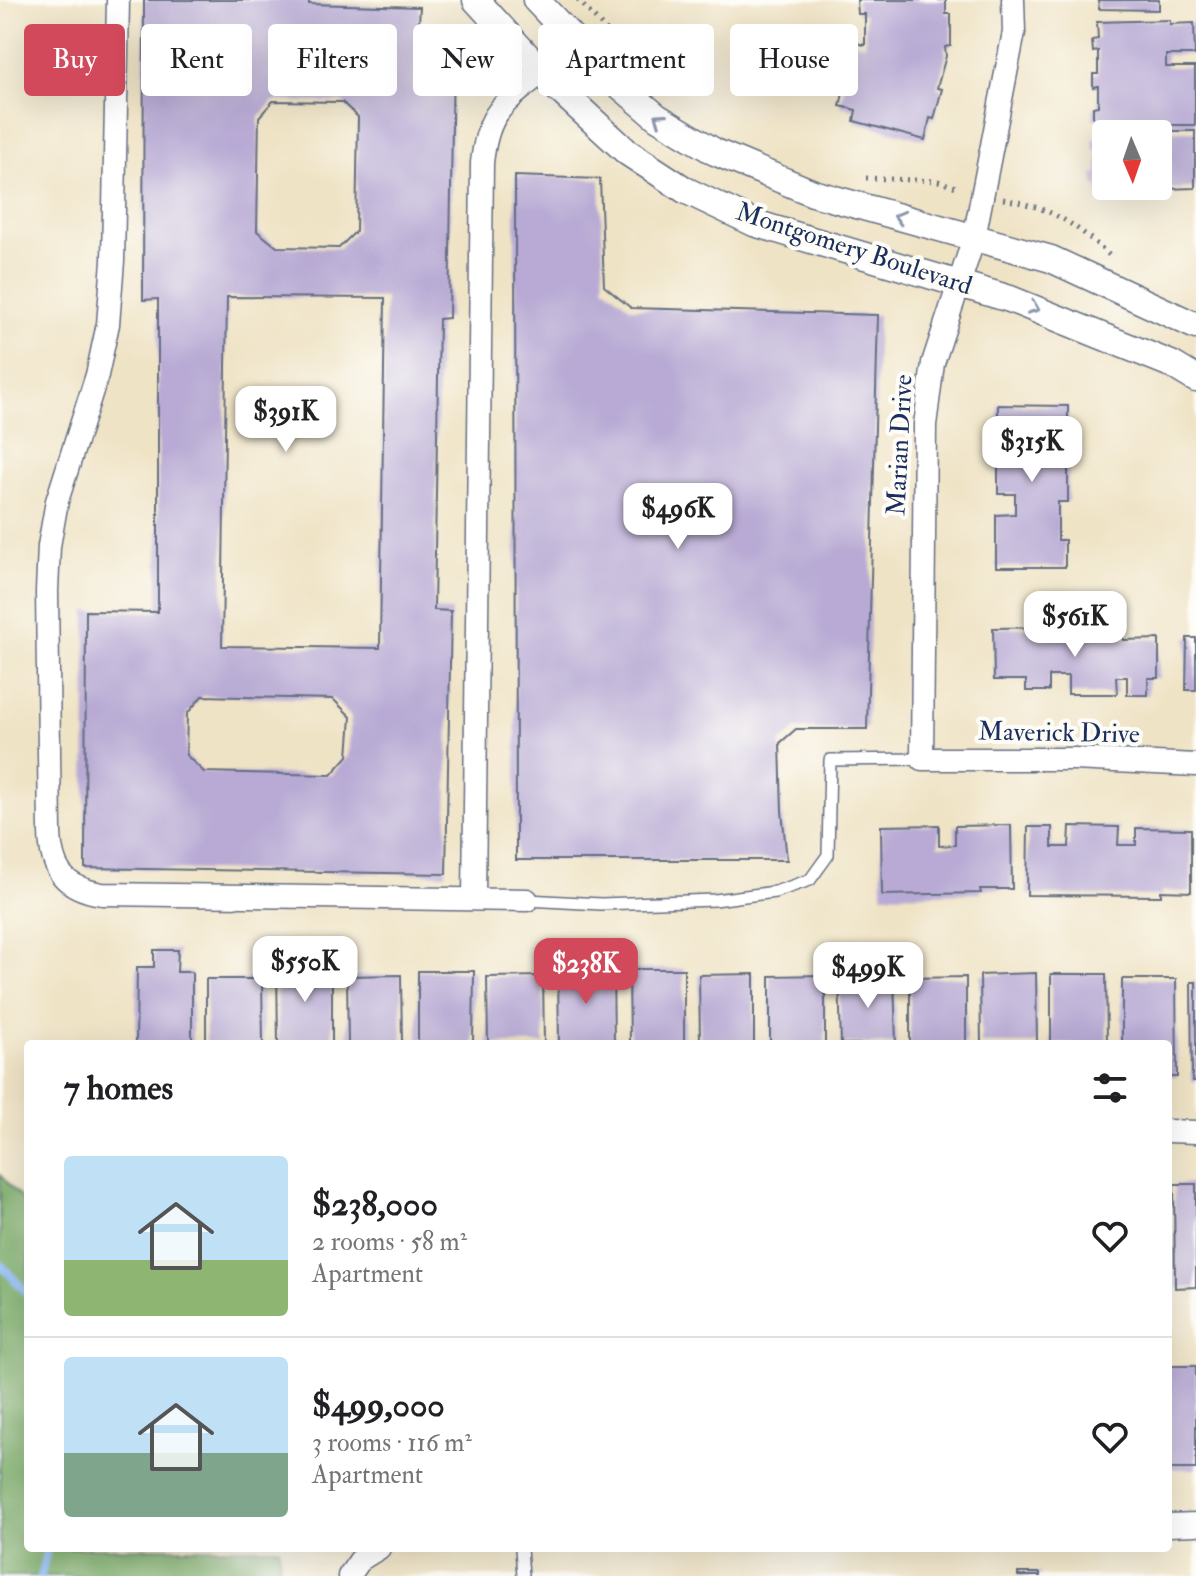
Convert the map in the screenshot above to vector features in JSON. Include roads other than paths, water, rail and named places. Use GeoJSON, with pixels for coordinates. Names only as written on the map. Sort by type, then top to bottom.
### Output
{"type":"FeatureCollection","features":[{"type":"Feature","properties":{"kind":"street"},"geometry":{"type":"LineString","coordinates":[[118,0],[113,261],[108,324],[97,375],[57,501],[47,568],[50,832],[54,863],[60,874],[78,889],[102,894],[527,900]]}},
{"type":"Feature","properties":{"kind":"street","name":"Montgomery Boulevard"},"geometry":{"type":"LineString","coordinates":[[476,0],[538,69]]}},
{"type":"Feature","properties":{"kind":"street","name":"Montgomery Boulevard"},"geometry":{"type":"LineString","coordinates":[[536,0],[605,73],[657,117],[715,152],[813,193],[1051,259],[1196,326]]}},
{"type":"Feature","properties":{"kind":"street","name":"Marian Drive"},"geometry":{"type":"LineString","coordinates":[[922,759],[925,425],[933,363],[974,238],[1014,32],[1013,0]]}},
{"type":"Feature","properties":{"kind":"street"},"geometry":{"type":"LineString","coordinates":[[474,899],[482,163],[491,120],[538,75]]}},
{"type":"Feature","properties":{"kind":"street","name":"Montgomery Boulevard"},"geometry":{"type":"LineString","coordinates":[[567,96],[627,152],[685,190],[754,223],[1035,309],[1171,364],[1196,379]]}},
{"type":"Feature","properties":{"kind":"street","name":"Maverick Drive"},"geometry":{"type":"LineString","coordinates":[[922,759],[1074,759],[1196,765]]}},
{"type":"Feature","properties":{"kind":"street"},"geometry":{"type":"LineString","coordinates":[[1172,1131],[1196,1132]]}},
{"type":"Feature","properties":{"kind":"street"},"geometry":{"type":"LineString","coordinates":[[1172,1525],[1196,1524]]}},
{"type":"Feature","properties":{"kind":"street"},"geometry":{"type":"LineString","coordinates":[[349,1576],[361,1559],[372,1552]]}},
{"type":"Feature","properties":{"kind":"lane"},"geometry":{"type":"LineString","coordinates":[[527,900],[601,904],[715,900],[775,892],[810,880],[828,855],[830,760],[922,759]]}},
{"type":"Feature","properties":{"kind":"lane"},"geometry":{"type":"LineString","coordinates":[[521,1552],[523,1576]]}},
{"type":"Feature","properties":{"kind":"waterway"},"geometry":{"type":"LineString","coordinates":[[0,1264],[24,1290]]}},
{"type":"Feature","properties":{"kind":"waterway"},"geometry":{"type":"LineString","coordinates":[[41,1576],[46,1552]]}}]}
